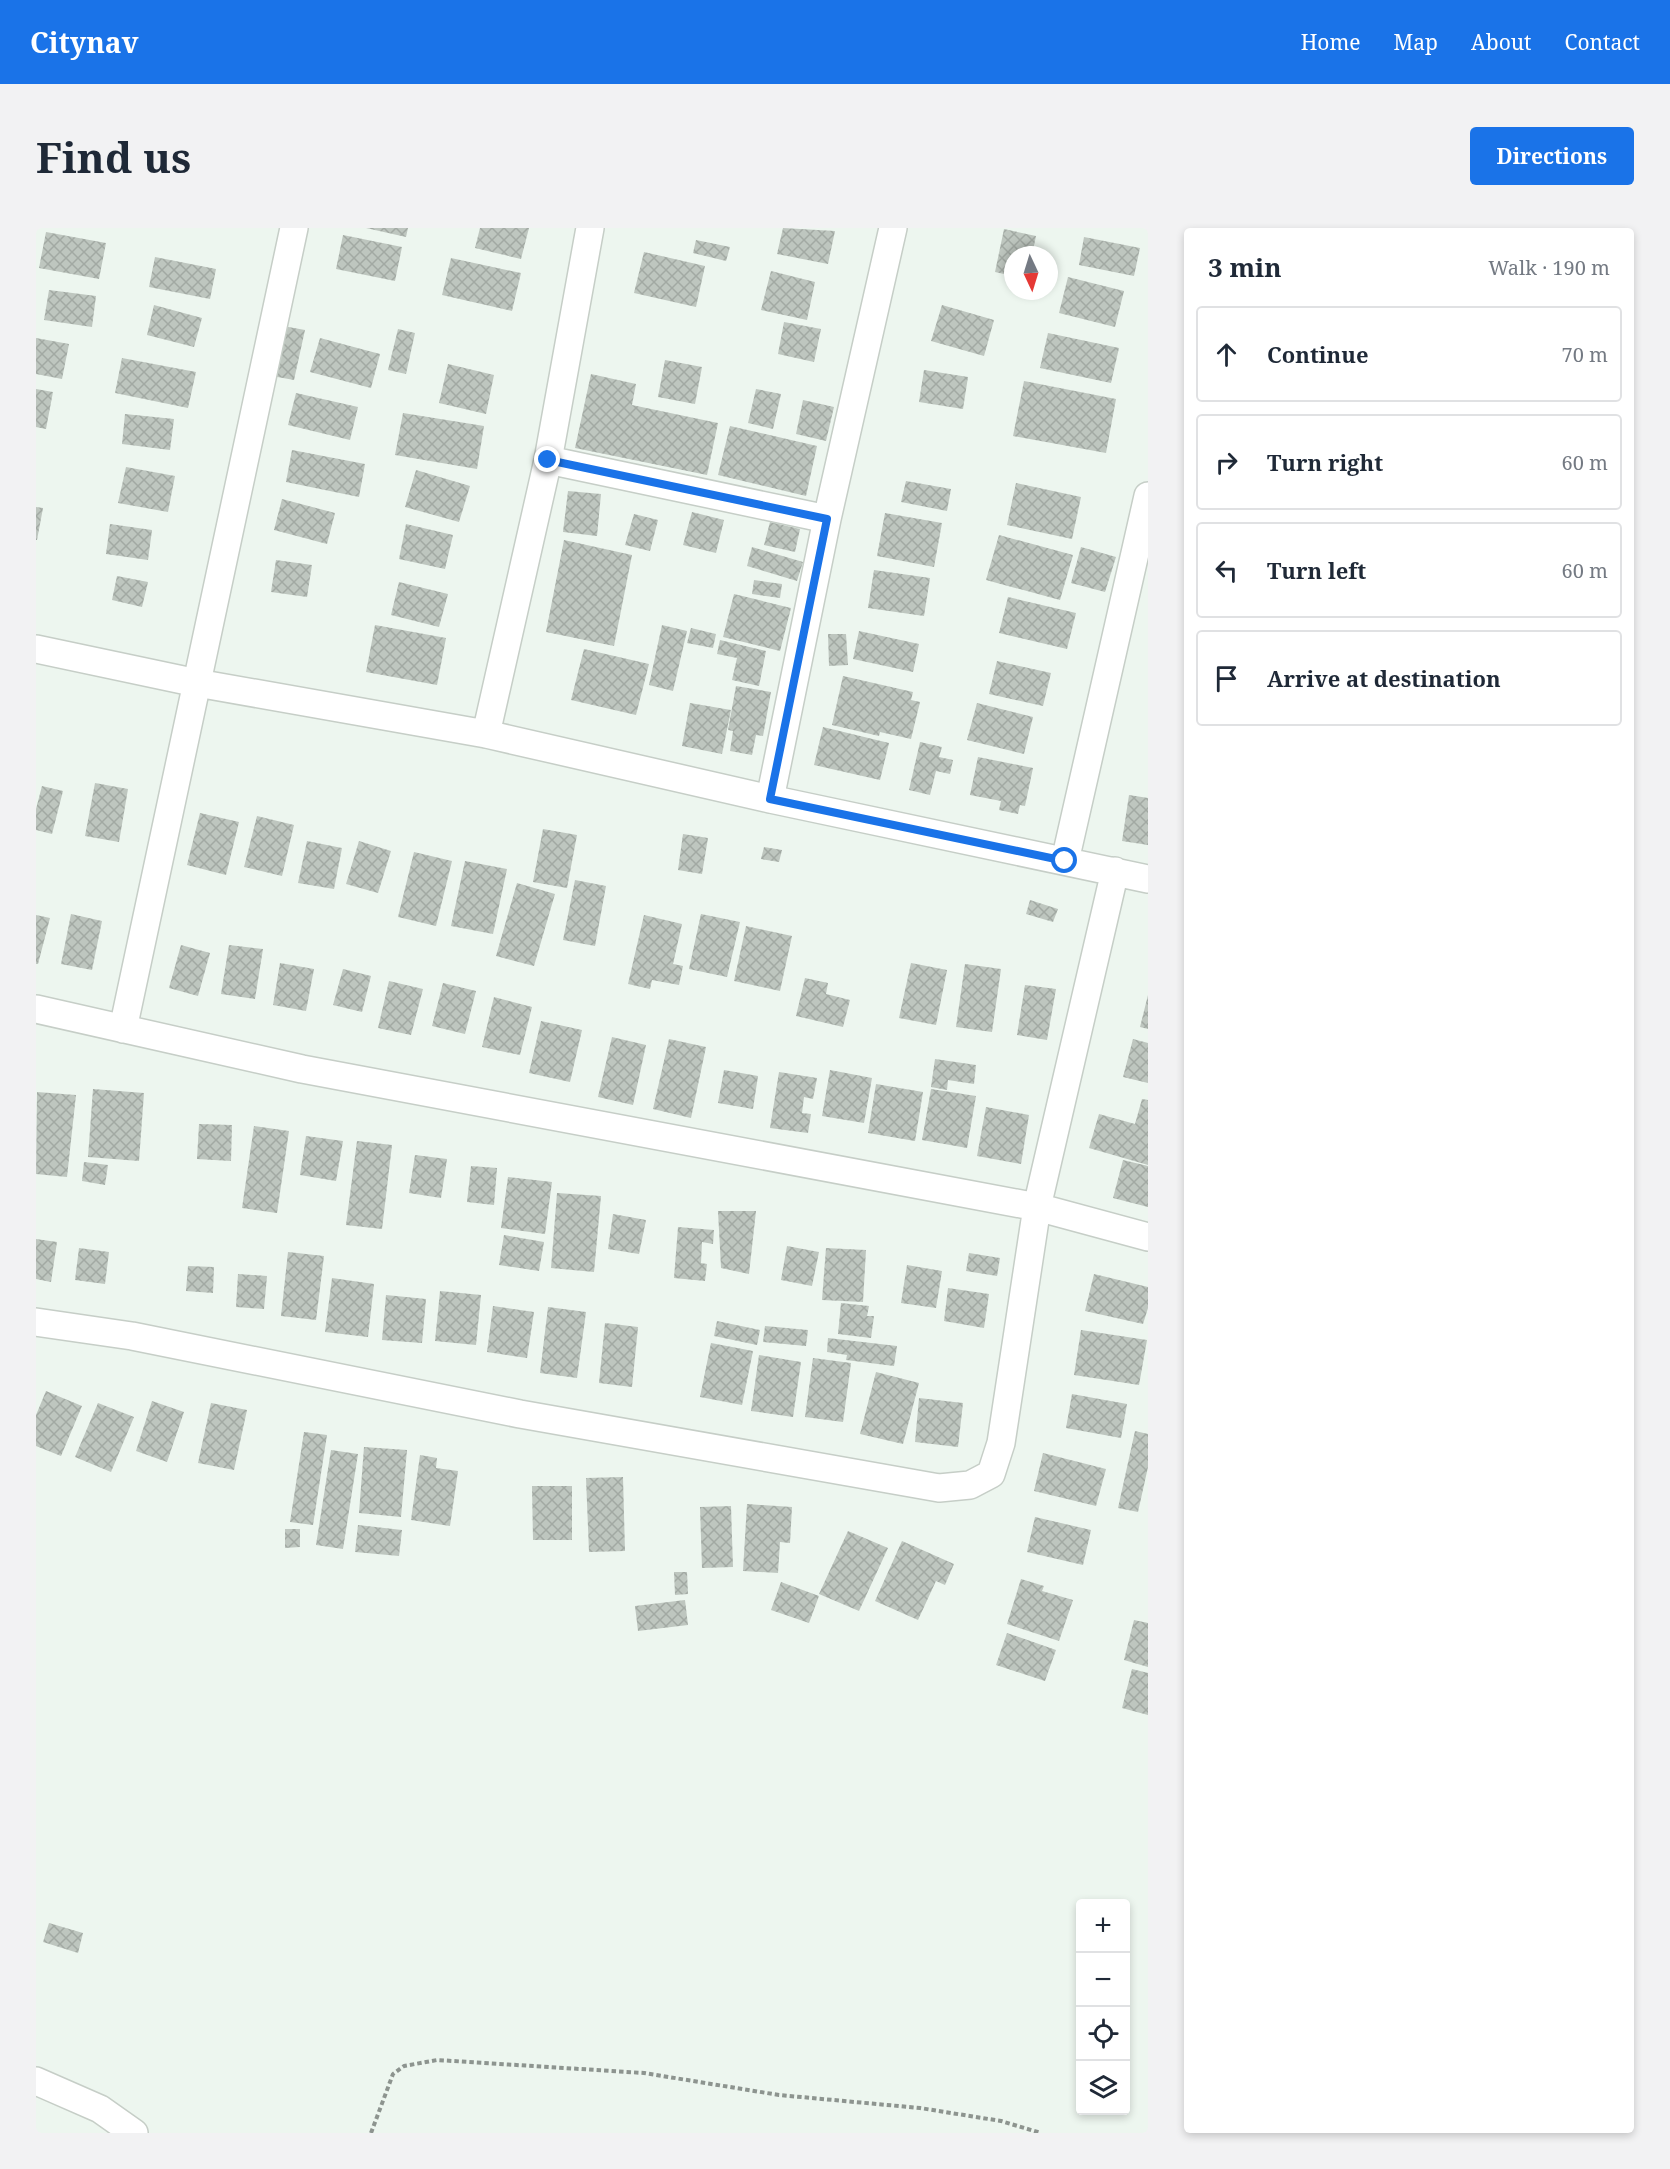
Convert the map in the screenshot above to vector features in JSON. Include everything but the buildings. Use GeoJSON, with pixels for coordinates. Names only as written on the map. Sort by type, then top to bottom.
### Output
{"type":"FeatureCollection","features":[{"type":"Feature","properties":{"kind":"street"},"geometry":{"type":"LineString","coordinates":[[123,1029],[294,228]]}},
{"type":"Feature","properties":{"kind":"street"},"geometry":{"type":"LineString","coordinates":[[486,734],[548,460],[590,228]]}},
{"type":"Feature","properties":{"kind":"street"},"geometry":{"type":"LineString","coordinates":[[770,799],[827,519],[893,228]]}},
{"type":"Feature","properties":{"kind":"street"},"geometry":{"type":"LineString","coordinates":[[548,460],[827,519]]}},
{"type":"Feature","properties":{"kind":"street"},"geometry":{"type":"LineString","coordinates":[[1065,861],[1148,496]]}},
{"type":"Feature","properties":{"kind":"street"},"geometry":{"type":"LineString","coordinates":[[36,649],[197,683],[486,734],[770,799],[1148,879]]}},
{"type":"Feature","properties":{"kind":"street"},"geometry":{"type":"LineString","coordinates":[[36,1322],[132,1336],[520,1414],[904,1482],[939,1488],[970,1485],[991,1474],[1001,1443],[1037,1207],[1115,871]]}},
{"type":"Feature","properties":{"kind":"street"},"geometry":{"type":"LineString","coordinates":[[36,1009],[302,1069],[1037,1207],[1148,1237]]}},
{"type":"Feature","properties":{"kind":"street"},"geometry":{"type":"LineString","coordinates":[[36,2081],[100,2109],[134,2133]]}},
{"type":"Feature","properties":{"kind":"path"},"geometry":{"type":"LineString","coordinates":[[371,2133],[393,2074],[404,2066],[437,2060],[644,2073],[779,2095],[920,2108],[1001,2121],[1041,2133]]}},
{"type":"Feature","properties":{"kind":"route"},"geometry":{"type":"LineString","coordinates":[[548,460],[827,519],[770,799],[1065,861]]}}]}
